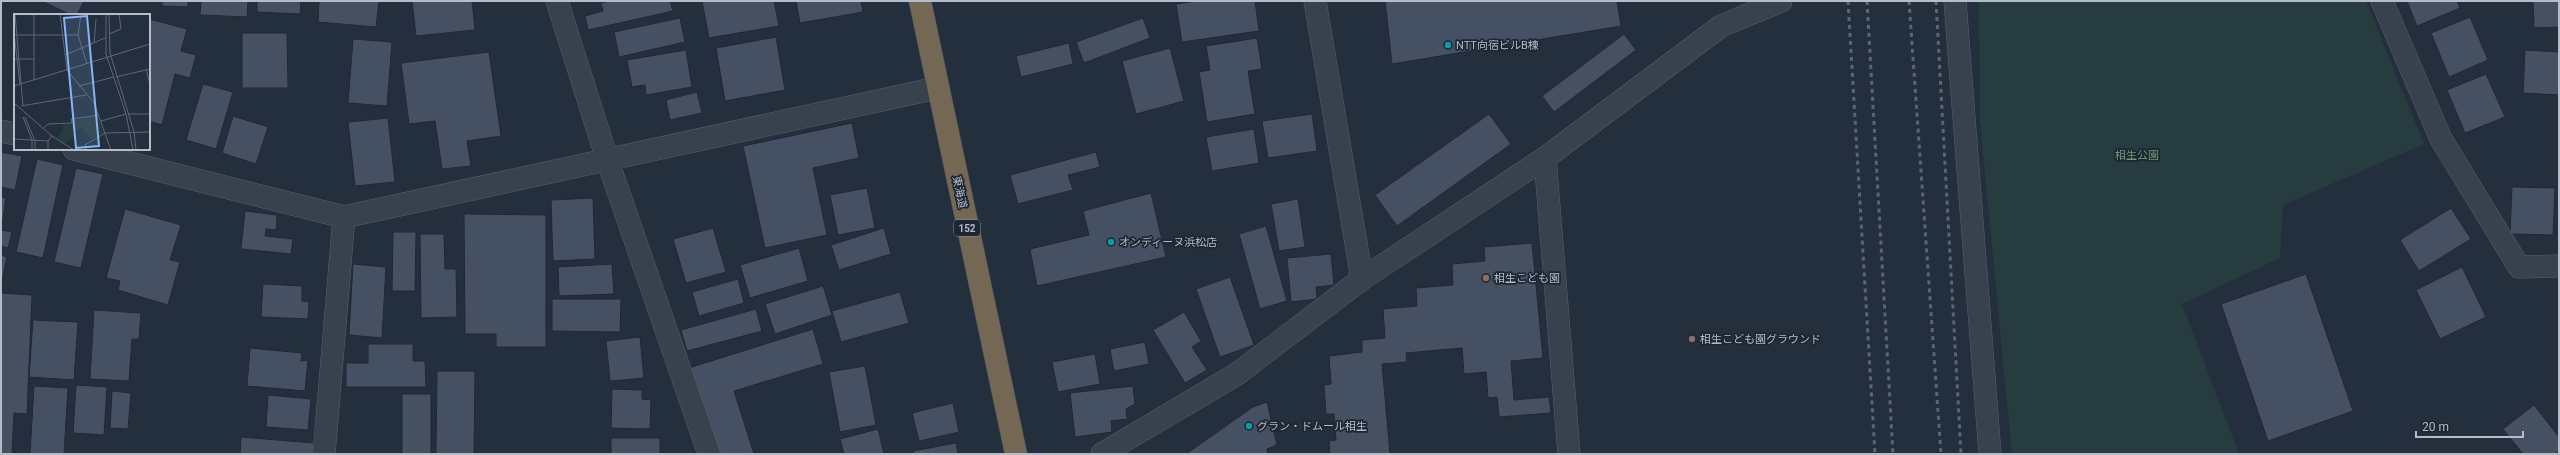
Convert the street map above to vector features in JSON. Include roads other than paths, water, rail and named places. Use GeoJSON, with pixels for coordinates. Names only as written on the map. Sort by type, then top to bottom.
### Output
{"type":"FeatureCollection","features":[{"type":"Feature","properties":{"kind":"highway","name":"東海道"},"geometry":{"type":"LineString","coordinates":[[920,1],[937,88],[1016,454]]}},
{"type":"Feature","properties":{"kind":"street"},"geometry":{"type":"LineString","coordinates":[[557,1],[607,159],[709,454]]}},
{"type":"Feature","properties":{"kind":"street"},"geometry":{"type":"LineString","coordinates":[[1315,1],[1362,279]]}},
{"type":"Feature","properties":{"kind":"street"},"geometry":{"type":"LineString","coordinates":[[1102,454],[1237,374],[1362,279],[1545,158],[1721,26],[1781,1]]}},
{"type":"Feature","properties":{"kind":"street"},"geometry":{"type":"LineString","coordinates":[[1955,1],[1990,454]]}},
{"type":"Feature","properties":{"kind":"street"},"geometry":{"type":"LineString","coordinates":[[2382,1],[2441,139],[2520,267],[2559,266]]}},
{"type":"Feature","properties":{"kind":"street"},"geometry":{"type":"LineString","coordinates":[[78,150],[344,216],[937,88]]}},
{"type":"Feature","properties":{"kind":"street"},"geometry":{"type":"LineString","coordinates":[[1,131],[14,134]]}},
{"type":"Feature","properties":{"kind":"street"},"geometry":{"type":"LineString","coordinates":[[1545,158],[1569,454]]}},
{"type":"Feature","properties":{"kind":"street"},"geometry":{"type":"LineString","coordinates":[[324,454],[344,216]]}},
{"type":"Feature","properties":{"kind":"railway"},"geometry":{"type":"LineString","coordinates":[[1848,1],[1875,454]]}},
{"type":"Feature","properties":{"kind":"railway"},"geometry":{"type":"LineString","coordinates":[[1867,1],[1893,454]]}},
{"type":"Feature","properties":{"kind":"railway"},"geometry":{"type":"LineString","coordinates":[[1909,1],[1941,454]]}},
{"type":"Feature","properties":{"kind":"railway"},"geometry":{"type":"LineString","coordinates":[[1936,1],[1961,454]]}},
{"type":"Feature","properties":{"kind":"place","name":"NTT向宿ビルB棟"},"geometry":{"type":"Point","coordinates":[1448,45]}},
{"type":"Feature","properties":{"kind":"place","name":"オンディーヌ浜松店"},"geometry":{"type":"Point","coordinates":[1111,242]}},
{"type":"Feature","properties":{"kind":"place","name":"相生こども園"},"geometry":{"type":"Point","coordinates":[1486,278]}},
{"type":"Feature","properties":{"kind":"place","name":"相生こども園グラウンド"},"geometry":{"type":"Point","coordinates":[1692,339]}},
{"type":"Feature","properties":{"kind":"place","name":"グラン・ドムール相生"},"geometry":{"type":"Point","coordinates":[1249,426]}},
{"type":"Feature","properties":{"kind":"park label","name":"相生公園"},"geometry":{"type":"Point","coordinates":[2137,155]}}]}
